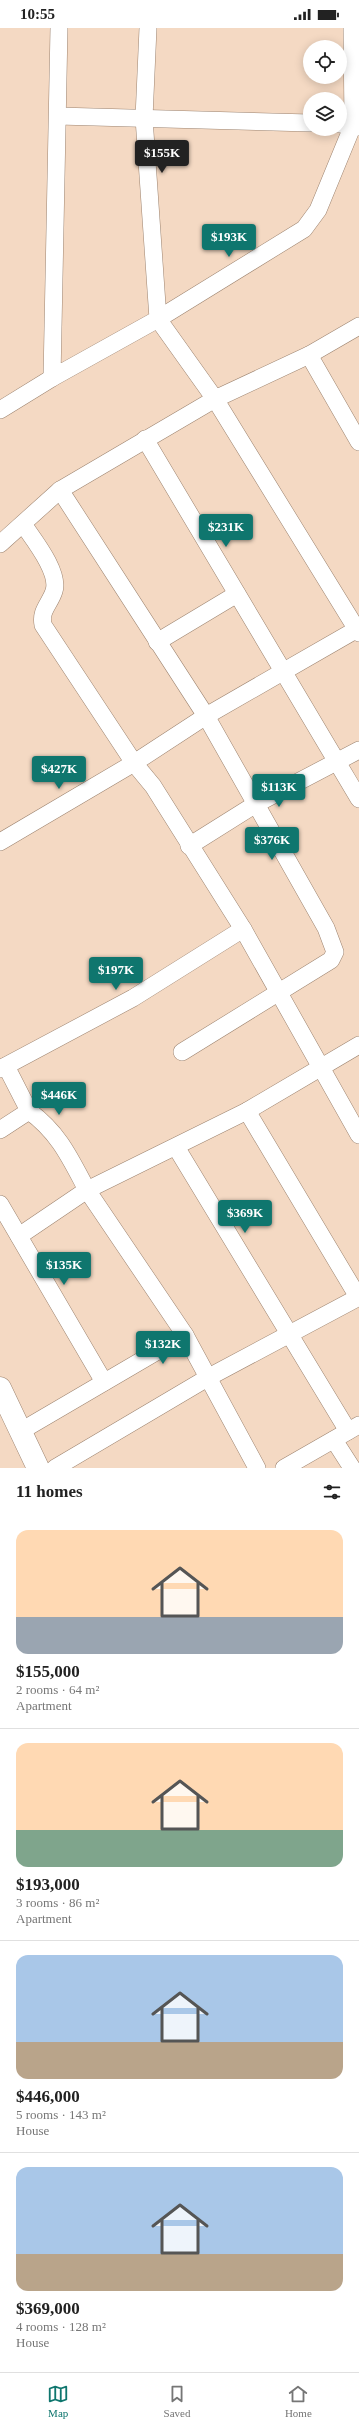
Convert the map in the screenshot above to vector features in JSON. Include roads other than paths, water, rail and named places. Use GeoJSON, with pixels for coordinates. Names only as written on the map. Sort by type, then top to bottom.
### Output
{"type":"FeatureCollection","features":[{"type":"Feature","properties":{"kind":"street"},"geometry":{"type":"LineString","coordinates":[[52,378],[60,28]]}},
{"type":"Feature","properties":{"kind":"street"},"geometry":{"type":"LineString","coordinates":[[0,842],[134,763],[206,716],[358,630],[215,399],[158,319],[144,118],[148,28]]}},
{"type":"Feature","properties":{"kind":"street"},"geometry":{"type":"LineString","coordinates":[[0,410],[52,378],[158,319],[304,229],[318,210],[351,125],[352,28]]}},
{"type":"Feature","properties":{"kind":"street"},"geometry":{"type":"LineString","coordinates":[[58,116],[303,123]]}},
{"type":"Feature","properties":{"kind":"street"},"geometry":{"type":"LineString","coordinates":[[0,544],[60,490],[215,399],[310,356],[359,326]]}},
{"type":"Feature","properties":{"kind":"street"},"geometry":{"type":"LineString","coordinates":[[310,356],[359,442]]}},
{"type":"Feature","properties":{"kind":"street"},"geometry":{"type":"LineString","coordinates":[[145,439],[359,799]]}},
{"type":"Feature","properties":{"kind":"street"},"geometry":{"type":"LineString","coordinates":[[60,490],[206,716],[326,928],[335,952],[331,960],[182,1052]]}},
{"type":"Feature","properties":{"kind":"street"},"geometry":{"type":"LineString","coordinates":[[23,524],[52,570],[55,579],[54,590],[42,613],[43,625],[134,763],[153,786],[189,846],[243,929],[359,1135]]}},
{"type":"Feature","properties":{"kind":"street"},"geometry":{"type":"LineString","coordinates":[[157,642],[237,594]]}},
{"type":"Feature","properties":{"kind":"street"},"geometry":{"type":"LineString","coordinates":[[189,846],[256,804],[337,760],[359,750]]}},
{"type":"Feature","properties":{"kind":"street"},"geometry":{"type":"LineString","coordinates":[[243,929],[132,998],[3,1067],[29,1111],[50,1127],[60,1140],[87,1190],[185,1335],[257,1468]]}},
{"type":"Feature","properties":{"kind":"street"},"geometry":{"type":"LineString","coordinates":[[19,1236],[87,1190],[247,1111],[359,1045]]}},
{"type":"Feature","properties":{"kind":"street"},"geometry":{"type":"LineString","coordinates":[[0,1130],[29,1111]]}},
{"type":"Feature","properties":{"kind":"street"},"geometry":{"type":"LineString","coordinates":[[55,1468],[209,1378],[359,1297],[247,1111]]}},
{"type":"Feature","properties":{"kind":"street"},"geometry":{"type":"LineString","coordinates":[[176,1147],[289,1335],[354,1428],[284,1468]]}},
{"type":"Feature","properties":{"kind":"street"},"geometry":{"type":"LineString","coordinates":[[0,1204],[104,1382]]}},
{"type":"Feature","properties":{"kind":"street"},"geometry":{"type":"LineString","coordinates":[[22,1431],[185,1335]]}},
{"type":"Feature","properties":{"kind":"street"},"geometry":{"type":"LineString","coordinates":[[0,1388],[22,1431],[38,1468]]}},
{"type":"Feature","properties":{"kind":"street"},"geometry":{"type":"LineString","coordinates":[[334,1440],[352,1468]]}}]}
